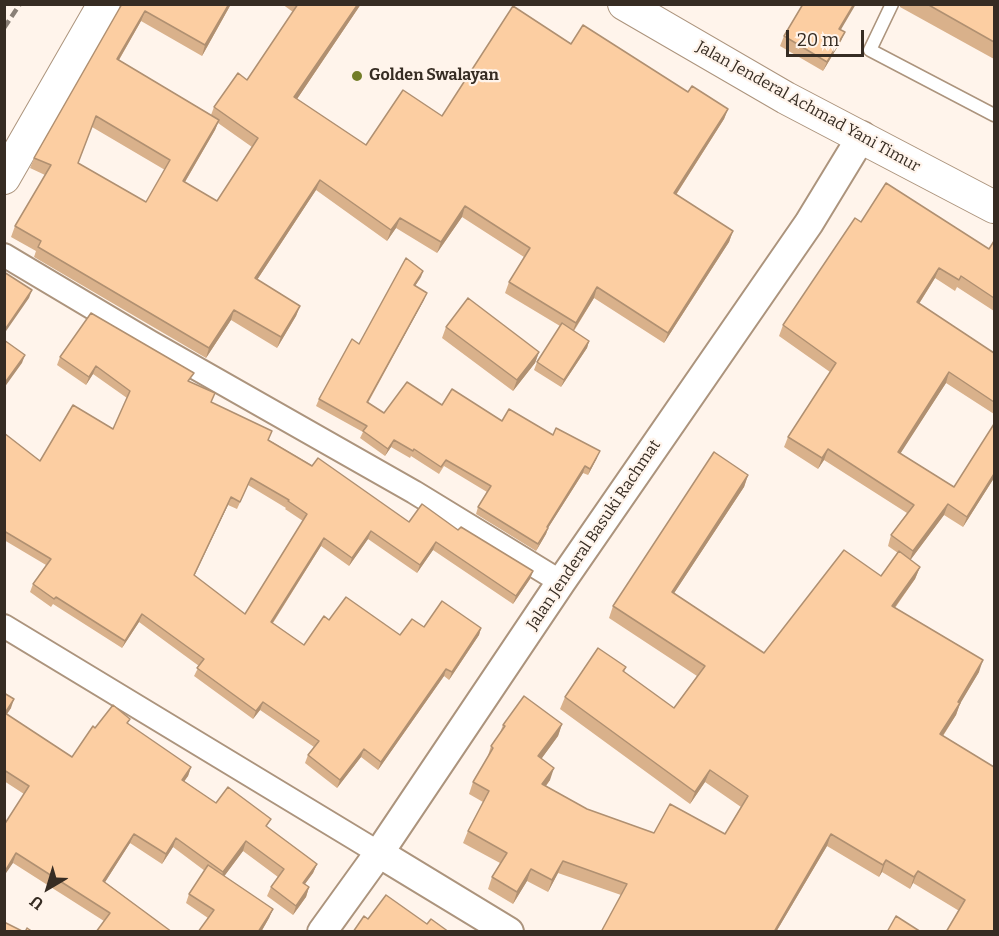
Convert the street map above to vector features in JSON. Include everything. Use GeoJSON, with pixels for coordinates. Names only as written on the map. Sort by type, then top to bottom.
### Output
{"type":"FeatureCollection","features":[{"type":"Feature","properties":{"kind":"main road"},"geometry":{"type":"LineString","coordinates":[[4,178],[104,4]]}},
{"type":"Feature","properties":{"kind":"main road","name":"Jalan Jenderal Achmad Yani Timur"},"geometry":{"type":"LineString","coordinates":[[624,4],[786,98],[994,207]]}},
{"type":"Feature","properties":{"kind":"street","name":"Jalan Jenderal Basuki Rachmat"},"geometry":{"type":"LineString","coordinates":[[322,932],[379,853],[561,582],[808,223],[862,136]]}},
{"type":"Feature","properties":{"kind":"street"},"geometry":{"type":"LineString","coordinates":[[4,255],[150,342],[414,492],[561,582]]}},
{"type":"Feature","properties":{"kind":"street"},"geometry":{"type":"LineString","coordinates":[[4,626],[509,932]]}},
{"type":"Feature","properties":{"kind":"lane"},"geometry":{"type":"LineString","coordinates":[[892,4],[870,50],[994,115]]}},
{"type":"Feature","properties":{"kind":"building"},"geometry":{"type":"Polygon","coordinates":[[[122,4],[229,4],[205,45],[145,11],[117,59],[219,120],[183,181],[217,201],[258,138],[214,107],[238,73],[247,80],[298,4],[358,4],[294,97],[366,145],[403,90],[442,116],[513,6],[571,44],[583,25],[688,92],[692,86],[728,109],[674,193],[733,231],[668,333],[597,287],[576,323],[509,282],[530,248],[465,206],[441,242],[400,218],[391,230],[320,180],[255,278],[300,306],[281,337],[234,310],[209,348],[38,247],[41,241],[15,226],[51,165],[34,158],[122,4]],[[96,116],[78,163],[146,202],[170,160],[96,116]]]}},
{"type":"Feature","properties":{"kind":"building"},"geometry":{"type":"Polygon","coordinates":[[[803,4],[854,4],[839,29],[845,32],[827,62],[784,36],[803,4]]]}},
{"type":"Feature","properties":{"kind":"building"},"geometry":{"type":"Polygon","coordinates":[[[927,4],[994,4],[994,42],[927,4]]]}},
{"type":"Feature","properties":{"kind":"building"},"geometry":{"type":"Polygon","coordinates":[[[886,183],[989,249],[994,241],[994,298],[961,276],[959,280],[939,268],[917,302],[994,353],[994,402],[949,372],[898,452],[954,487],[994,424],[994,474],[967,517],[948,504],[913,551],[891,535],[914,505],[828,449],[822,458],[788,437],[836,363],[783,325],[855,218],[861,222],[886,183]]]}},
{"type":"Feature","properties":{"kind":"building"},"geometry":{"type":"Polygon","coordinates":[[[406,258],[423,271],[414,285],[427,293],[367,402],[384,413],[407,382],[442,405],[452,389],[502,421],[509,409],[553,435],[556,428],[600,451],[590,469],[585,466],[538,544],[478,507],[491,486],[446,460],[441,467],[414,449],[413,451],[394,440],[388,449],[363,431],[367,426],[319,399],[352,339],[359,344],[406,258]]]}},
{"type":"Feature","properties":{"kind":"building"},"geometry":{"type":"Polygon","coordinates":[[[4,272],[32,290],[4,331],[4,272]]]}},
{"type":"Feature","properties":{"kind":"building"},"geometry":{"type":"Polygon","coordinates":[[[468,298],[539,352],[517,380],[446,327],[468,298]]]}},
{"type":"Feature","properties":{"kind":"building"},"geometry":{"type":"Polygon","coordinates":[[[91,313],[194,373],[188,381],[215,393],[211,402],[272,431],[268,440],[312,466],[318,458],[409,522],[422,504],[458,530],[461,527],[533,571],[516,596],[436,542],[420,565],[371,531],[352,558],[324,538],[271,622],[304,645],[324,616],[329,620],[346,597],[400,635],[412,619],[424,627],[442,601],[481,628],[452,672],[446,669],[381,762],[364,749],[340,780],[308,755],[319,741],[263,702],[256,711],[197,668],[204,659],[142,614],[125,641],[33,584],[51,559],[4,531],[4,433],[40,461],[73,405],[113,429],[130,391],[96,366],[89,377],[60,357],[91,313]],[[251,478],[240,502],[231,497],[194,575],[245,614],[307,514],[289,500],[251,478]]]}},
{"type":"Feature","properties":{"kind":"building"},"geometry":{"type":"Polygon","coordinates":[[[562,323],[589,341],[564,380],[537,362],[562,323]]]}},
{"type":"Feature","properties":{"kind":"building"},"geometry":{"type":"Polygon","coordinates":[[[4,340],[25,355],[4,384],[4,340]]]}},
{"type":"Feature","properties":{"kind":"building"},"geometry":{"type":"Polygon","coordinates":[[[714,452],[748,475],[672,592],[764,653],[844,550],[881,576],[899,551],[920,567],[892,606],[983,660],[940,734],[994,767],[994,932],[946,932],[965,900],[918,871],[914,877],[886,860],[883,865],[831,834],[774,932],[601,932],[627,884],[563,861],[552,880],[531,869],[517,892],[492,877],[507,853],[468,831],[489,791],[473,782],[493,748],[491,746],[505,726],[503,725],[524,696],[562,724],[538,756],[554,768],[542,784],[587,809],[654,833],[670,804],[725,834],[748,796],[710,770],[695,792],[565,697],[598,648],[626,667],[623,671],[674,708],[705,666],[613,606],[714,452]]]}},
{"type":"Feature","properties":{"kind":"building"},"geometry":{"type":"Polygon","coordinates":[[[4,693],[14,699],[5,713],[72,757],[93,726],[95,728],[113,705],[130,719],[127,723],[191,767],[182,780],[216,803],[228,787],[271,819],[266,826],[317,864],[303,883],[309,887],[296,906],[271,887],[284,869],[246,841],[223,872],[176,838],[166,854],[134,834],[103,881],[172,932],[96,932],[110,913],[16,853],[4,873],[4,825],[29,786],[4,770],[4,693]]]}},
{"type":"Feature","properties":{"kind":"building"},"geometry":{"type":"Polygon","coordinates":[[[208,865],[273,909],[258,932],[198,932],[214,910],[189,894],[208,865]]]}},
{"type":"Feature","properties":{"kind":"building"},"geometry":{"type":"Polygon","coordinates":[[[386,895],[427,924],[431,919],[449,932],[353,932],[364,916],[368,919],[386,895]]]}},
{"type":"Feature","properties":{"kind":"building"},"geometry":{"type":"Polygon","coordinates":[[[896,916],[921,932],[887,932],[896,916]]]}},
{"type":"Feature","properties":{"kind":"building"},"geometry":{"type":"Polygon","coordinates":[[[4,922],[24,932],[4,932],[4,922]]]}},
{"type":"Feature","properties":{"kind":"railway"},"geometry":{"type":"LineString","coordinates":[[4,28],[20,4]]}},
{"type":"Feature","properties":{"kind":"place","name":"Golden Swalayan"},"geometry":{"type":"Point","coordinates":[357,76]}}]}
